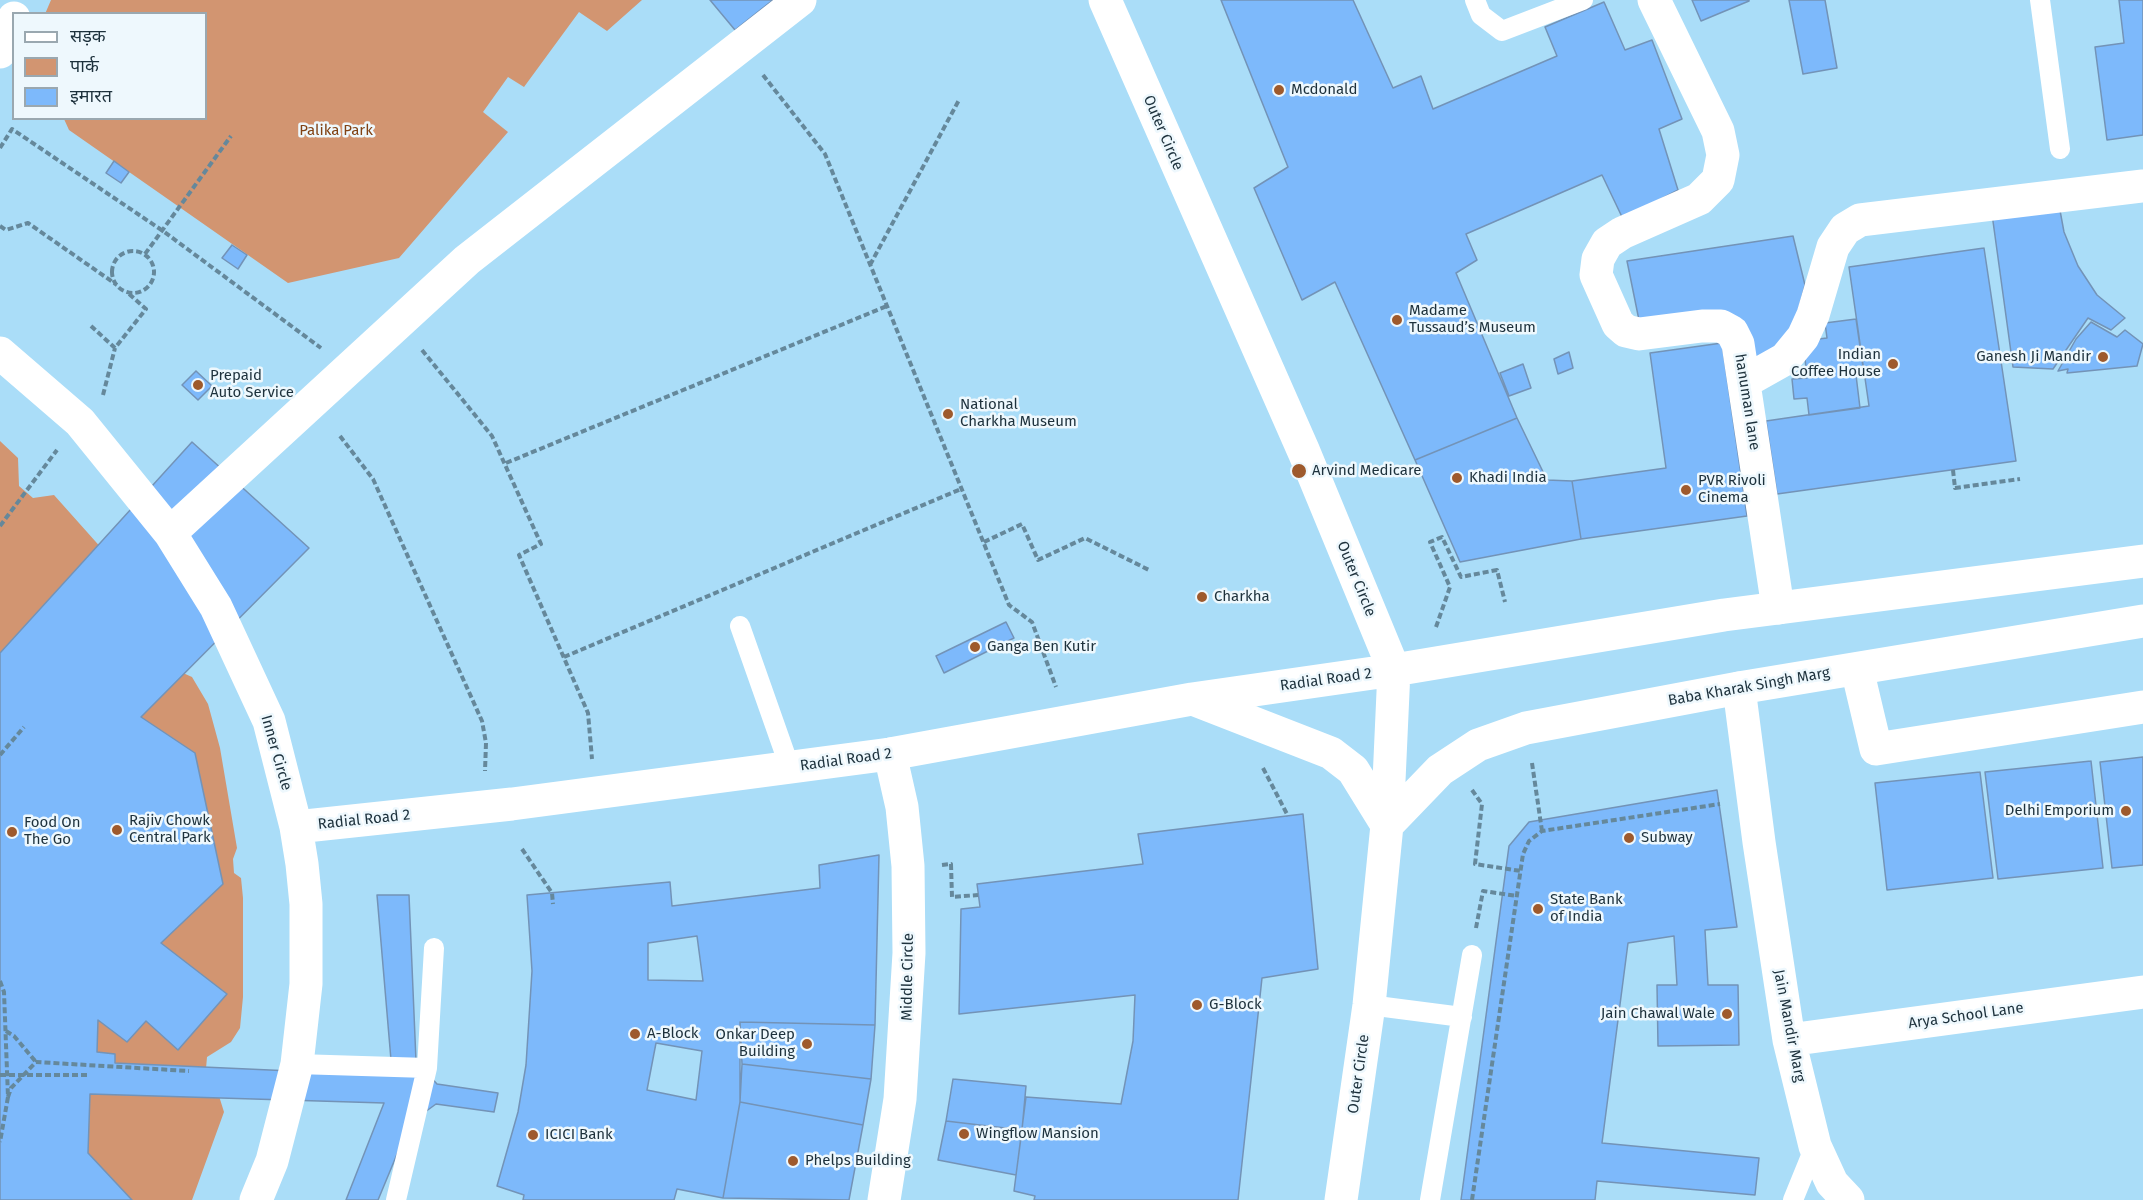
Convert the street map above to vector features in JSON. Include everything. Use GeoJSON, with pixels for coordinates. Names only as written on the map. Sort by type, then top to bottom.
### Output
{"type":"FeatureCollection","features":[{"type":"Feature","properties":{"kind":"street"},"geometry":{"type":"LineString","coordinates":[[170,533],[467,260],[801,0]]}},
{"type":"Feature","properties":{"kind":"street","name":"Outer Circle"},"geometry":{"type":"LineString","coordinates":[[1105,0],[1304,452],[1394,670],[1387,825],[1370,1005],[1341,1200]]}},
{"type":"Feature","properties":{"kind":"street","name":"hanuman lane"},"geometry":{"type":"LineString","coordinates":[[1654,0],[1718,131],[1723,155],[1719,180],[1699,199],[1622,233],[1607,243],[1598,259],[1596,275],[1618,324],[1626,331],[1639,334],[1721,326],[1732,332],[1738,344],[1778,608]]}},
{"type":"Feature","properties":{"kind":"street"},"geometry":{"type":"LineString","coordinates":[[0,52],[12,23]]}},
{"type":"Feature","properties":{"kind":"street"},"geometry":{"type":"LineString","coordinates":[[1744,382],[1785,360],[1803,337],[1813,315],[1833,247],[1845,230],[1860,220],[2143,186]]}},
{"type":"Feature","properties":{"kind":"street","name":"Inner Circle"},"geometry":{"type":"LineString","coordinates":[[0,353],[80,422],[170,533],[216,607],[269,721],[296,827],[306,904],[306,961],[297,1064],[272,1161],[256,1200]]}},
{"type":"Feature","properties":{"kind":"street"},"geometry":{"type":"LineString","coordinates":[[1394,670],[1778,608],[2143,561]]}},
{"type":"Feature","properties":{"kind":"street","name":"Baba Kharak Singh Marg"},"geometry":{"type":"LineString","coordinates":[[1387,825],[1440,770],[1479,745],[1526,728],[1739,688],[2143,621]]}},
{"type":"Feature","properties":{"kind":"street"},"geometry":{"type":"LineString","coordinates":[[1857,669],[1876,749],[2143,707]]}},
{"type":"Feature","properties":{"kind":"street","name":"Radial Road 2"},"geometry":{"type":"LineString","coordinates":[[296,827],[594,794],[890,754],[1192,699],[1394,670]]}},
{"type":"Feature","properties":{"kind":"street","name":"Jain Mandir Marg"},"geometry":{"type":"LineString","coordinates":[[1739,688],[1759,842],[1789,1040],[1815,1146],[1832,1183],[1848,1200]]}},
{"type":"Feature","properties":{"kind":"street"},"geometry":{"type":"LineString","coordinates":[[1192,699],[1331,753],[1353,770],[1387,825]]}},
{"type":"Feature","properties":{"kind":"street","name":"Middle Circle"},"geometry":{"type":"LineString","coordinates":[[884,1200],[900,1100],[909,953],[908,866],[902,807],[890,754]]}},
{"type":"Feature","properties":{"kind":"street","name":"Arya School Lane"},"geometry":{"type":"LineString","coordinates":[[1789,1040],[2143,992]]}},
{"type":"Feature","properties":{"kind":"lane"},"geometry":{"type":"LineString","coordinates":[[1475,0],[1481,15],[1502,31],[1583,0]]}},
{"type":"Feature","properties":{"kind":"lane"},"geometry":{"type":"LineString","coordinates":[[2040,0],[2061,149]]}},
{"type":"Feature","properties":{"kind":"lane"},"geometry":{"type":"LineString","coordinates":[[740,626],[790,768]]}},
{"type":"Feature","properties":{"kind":"lane"},"geometry":{"type":"LineString","coordinates":[[396,1200],[428,1068],[434,948]]}},
{"type":"Feature","properties":{"kind":"lane"},"geometry":{"type":"LineString","coordinates":[[1430,1200],[1472,955]]}},
{"type":"Feature","properties":{"kind":"lane"},"geometry":{"type":"LineString","coordinates":[[1370,1005],[1462,1017]]}},
{"type":"Feature","properties":{"kind":"lane"},"geometry":{"type":"LineString","coordinates":[[297,1064],[428,1068]]}},
{"type":"Feature","properties":{"kind":"lane"},"geometry":{"type":"LineString","coordinates":[[1793,1200],[1815,1146]]}},
{"type":"Feature","properties":{"kind":"path"},"geometry":{"type":"LineString","coordinates":[[739,46],[825,154],[1009,605],[1032,622],[1068,722]]}},
{"type":"Feature","properties":{"kind":"path"},"geometry":{"type":"LineString","coordinates":[[870,265],[959,100]]}},
{"type":"Feature","properties":{"kind":"path"},"geometry":{"type":"LineString","coordinates":[[0,148],[12,129],[163,231],[348,369]]}},
{"type":"Feature","properties":{"kind":"path"},"geometry":{"type":"LineString","coordinates":[[145,254],[231,136]]}},
{"type":"Feature","properties":{"kind":"path"},"geometry":{"type":"LineString","coordinates":[[0,226],[6,230],[28,223],[126,291],[146,309],[115,348],[103,395]]}},
{"type":"Feature","properties":{"kind":"path"},"geometry":{"type":"LineString","coordinates":[[117,285],[112,275],[114,264],[120,255],[130,251],[145,254],[154,268],[153,280],[147,288],[137,293],[126,291]]}},
{"type":"Feature","properties":{"kind":"path"},"geometry":{"type":"LineString","coordinates":[[506,463],[887,306]]}},
{"type":"Feature","properties":{"kind":"path"},"geometry":{"type":"LineString","coordinates":[[399,321],[492,436],[541,544],[519,555],[588,713],[594,794]]}},
{"type":"Feature","properties":{"kind":"path"},"geometry":{"type":"LineString","coordinates":[[91,326],[115,348]]}},
{"type":"Feature","properties":{"kind":"path"},"geometry":{"type":"LineString","coordinates":[[340,436],[373,479],[482,721],[486,743]]}},
{"type":"Feature","properties":{"kind":"path"},"geometry":{"type":"LineString","coordinates":[[0,526],[60,445]]}},
{"type":"Feature","properties":{"kind":"path"},"geometry":{"type":"LineString","coordinates":[[1953,470],[1955,488],[2020,479]]}},
{"type":"Feature","properties":{"kind":"path"},"geometry":{"type":"LineString","coordinates":[[564,657],[961,489]]}},
{"type":"Feature","properties":{"kind":"path"},"geometry":{"type":"LineString","coordinates":[[984,542],[1022,524],[1038,560],[1084,538],[1149,570]]}},
{"type":"Feature","properties":{"kind":"path"},"geometry":{"type":"LineString","coordinates":[[1450,587],[1430,542],[1442,537],[1461,577],[1497,570],[1505,602]]}},
{"type":"Feature","properties":{"kind":"path"},"geometry":{"type":"LineString","coordinates":[[0,755],[24,727]]}},
{"type":"Feature","properties":{"kind":"path"},"geometry":{"type":"LineString","coordinates":[[1532,763],[1542,831]]}},
{"type":"Feature","properties":{"kind":"path"},"geometry":{"type":"LineString","coordinates":[[1263,768],[1288,816]]}},
{"type":"Feature","properties":{"kind":"path"},"geometry":{"type":"LineString","coordinates":[[1472,1200],[1523,854],[1529,841],[1542,831],[1753,799]]}},
{"type":"Feature","properties":{"kind":"path"},"geometry":{"type":"LineString","coordinates":[[1482,804],[1475,864],[1521,871]]}},
{"type":"Feature","properties":{"kind":"path"},"geometry":{"type":"LineString","coordinates":[[522,849],[552,893],[553,904]]}},
{"type":"Feature","properties":{"kind":"path"},"geometry":{"type":"LineString","coordinates":[[1472,955],[1483,891],[1517,896]]}},
{"type":"Feature","properties":{"kind":"path"},"geometry":{"type":"LineString","coordinates":[[952,897],[978,895]]}},
{"type":"Feature","properties":{"kind":"path"},"geometry":{"type":"LineString","coordinates":[[0,981],[6,1030],[8,1097],[6,1121],[0,1142]]}},
{"type":"Feature","properties":{"kind":"path"},"geometry":{"type":"LineString","coordinates":[[6,1030],[36,1062],[189,1071]]}},
{"type":"Feature","properties":{"kind":"path"},"geometry":{"type":"LineString","coordinates":[[8,1097],[11,1089],[36,1062]]}},
{"type":"Feature","properties":{"kind":"path"},"geometry":{"type":"LineString","coordinates":[[0,1075],[89,1075]]}},
{"type":"Feature","properties":{"kind":"path"},"geometry":{"type":"LineString","coordinates":[[0,1121],[6,1121]]}},
{"type":"Feature","properties":{"kind":"green space","name":"Palika Park"},"geometry":{"type":"Polygon","coordinates":[[[51,0],[642,0],[607,31],[579,12],[524,87],[508,77],[483,112],[508,132],[399,258],[288,283],[69,130],[64,120],[207,120],[207,12],[46,12],[51,0]]]}},
{"type":"Feature","properties":{"kind":"green space","name":"Rajiv Chowk Central Park"},"geometry":{"type":"Polygon","coordinates":[[[0,441],[18,458],[19,486],[33,498],[54,495],[112,560],[183,673],[192,677],[208,704],[220,748],[237,848],[233,859],[234,873],[241,878],[243,898],[243,997],[240,1028],[231,1042],[207,1057],[205,1080],[219,1096],[224,1112],[192,1200],[0,1200],[0,441]]]}},
{"type":"Feature","properties":{"kind":"building"},"geometry":{"type":"Polygon","coordinates":[[[710,0],[773,0],[735,30],[710,0]]]}},
{"type":"Feature","properties":{"kind":"building"},"geometry":{"type":"Polygon","coordinates":[[[1221,0],[1353,0],[1393,88],[1421,76],[1433,109],[1557,56],[1545,27],[1604,2],[1625,50],[1652,40],[1682,119],[1659,129],[1678,190],[1623,219],[1602,175],[1466,234],[1477,260],[1456,273],[1517,418],[1415,460],[1335,282],[1302,300],[1254,188],[1288,167],[1221,0]]]}},
{"type":"Feature","properties":{"kind":"building"},"geometry":{"type":"Polygon","coordinates":[[[1692,0],[1749,0],[1749,1],[1701,21],[1692,0]]]}},
{"type":"Feature","properties":{"kind":"building"},"geometry":{"type":"Polygon","coordinates":[[[1789,0],[1825,0],[1837,68],[1803,74],[1789,0]]]}},
{"type":"Feature","properties":{"kind":"building"},"geometry":{"type":"Polygon","coordinates":[[[2119,0],[2143,0],[2143,135],[2107,140],[2095,47],[2124,43],[2119,0]]]}},
{"type":"Feature","properties":{"kind":"building"},"geometry":{"type":"Polygon","coordinates":[[[114,161],[129,172],[121,183],[106,173],[114,161]]]}},
{"type":"Feature","properties":{"kind":"building"},"geometry":{"type":"Polygon","coordinates":[[[2059,205],[2064,232],[2078,266],[2097,295],[2125,318],[2111,330],[2088,318],[2053,369],[2013,367],[1992,214],[2059,205]]]}},
{"type":"Feature","properties":{"kind":"building"},"geometry":{"type":"Polygon","coordinates":[[[1793,236],[1805,285],[1790,343],[1739,370],[1724,316],[1641,330],[1627,261],[1793,236]]]}},
{"type":"Feature","properties":{"kind":"building"},"geometry":{"type":"Polygon","coordinates":[[[232,245],[247,255],[238,269],[222,258],[232,245]]]}},
{"type":"Feature","properties":{"kind":"building"},"geometry":{"type":"Polygon","coordinates":[[[1984,248],[2016,461],[1777,494],[1766,421],[1869,406],[1849,267],[1984,248]]]}},
{"type":"Feature","properties":{"kind":"building"},"geometry":{"type":"Polygon","coordinates":[[[1856,319],[1864,374],[1856,375],[1860,408],[1809,415],[1807,398],[1794,399],[1792,379],[1807,378],[1804,349],[1810,340],[1827,338],[1825,323],[1856,319]]]}},
{"type":"Feature","properties":{"kind":"building","name":"Ganesh Ji Mandir"},"geometry":{"type":"Polygon","coordinates":[[[2091,322],[2117,337],[2125,330],[2143,344],[2137,366],[2067,373],[2068,369],[2058,371],[2076,339],[2091,322]]]}},
{"type":"Feature","properties":{"kind":"building"},"geometry":{"type":"Polygon","coordinates":[[[1722,343],[1747,516],[1581,539],[1572,481],[1666,468],[1650,353],[1722,343]]]}},
{"type":"Feature","properties":{"kind":"building"},"geometry":{"type":"Polygon","coordinates":[[[1569,352],[1573,368],[1558,374],[1554,359],[1569,352]]]}},
{"type":"Feature","properties":{"kind":"building"},"geometry":{"type":"Polygon","coordinates":[[[1523,364],[1531,388],[1509,396],[1500,373],[1523,364]]]}},
{"type":"Feature","properties":{"kind":"building"},"geometry":{"type":"Polygon","coordinates":[[[196,371],[212,386],[198,400],[182,385],[196,371]]]}},
{"type":"Feature","properties":{"kind":"building"},"geometry":{"type":"Polygon","coordinates":[[[1517,418],[1547,480],[1572,481],[1581,539],[1460,562],[1415,460],[1517,418]]]}},
{"type":"Feature","properties":{"kind":"building","name":"Rajiv Chowk Central Park"},"geometry":{"type":"Polygon","coordinates":[[[192,442],[309,548],[141,717],[195,753],[223,884],[161,943],[227,994],[178,1050],[146,1021],[127,1042],[98,1020],[97,1052],[115,1054],[115,1063],[380,1075],[391,1060],[377,895],[409,895],[416,1061],[437,1084],[498,1093],[494,1112],[436,1104],[410,1123],[378,1200],[346,1200],[384,1103],[90,1094],[88,1153],[132,1200],[0,1200],[0,653],[192,442]]]}},
{"type":"Feature","properties":{"kind":"building","name":"Ganga Ben Kutir"},"geometry":{"type":"Polygon","coordinates":[[[1006,622],[1014,638],[944,673],[936,656],[1006,622]]]}},
{"type":"Feature","properties":{"kind":"building"},"geometry":{"type":"Polygon","coordinates":[[[2143,757],[2143,865],[2112,868],[2100,762],[2143,757]]]}},
{"type":"Feature","properties":{"kind":"building"},"geometry":{"type":"Polygon","coordinates":[[[2091,761],[2103,868],[1998,879],[1985,772],[2091,761]]]}},
{"type":"Feature","properties":{"kind":"building"},"geometry":{"type":"Polygon","coordinates":[[[1980,772],[1993,878],[1887,890],[1875,783],[1980,772]]]}},
{"type":"Feature","properties":{"kind":"building"},"geometry":{"type":"Polygon","coordinates":[[[1717,790],[1737,927],[1705,930],[1708,985],[1738,985],[1739,1045],[1658,1046],[1657,985],[1677,985],[1674,936],[1628,943],[1602,1143],[1759,1158],[1755,1195],[1597,1181],[1595,1200],[1461,1200],[1509,846],[1529,822],[1717,790]]]}},
{"type":"Feature","properties":{"kind":"building","name":"G-Block"},"geometry":{"type":"Polygon","coordinates":[[[1303,814],[1318,969],[1262,978],[1238,1200],[1034,1200],[1035,1196],[1014,1191],[1026,1097],[1121,1104],[1133,1041],[1135,995],[959,1014],[961,909],[980,907],[977,884],[1143,864],[1138,834],[1303,814]]]}},
{"type":"Feature","properties":{"kind":"building","name":"A-Block"},"geometry":{"type":"Polygon","coordinates":[[[879,855],[875,1025],[740,1022],[740,1102],[723,1198],[677,1189],[674,1200],[523,1200],[524,1195],[497,1186],[518,1112],[526,1065],[532,971],[527,895],[670,882],[672,906],[820,888],[819,865],[879,855]],[[697,936],[648,943],[648,980],[703,981],[697,936]],[[656,1043],[647,1090],[696,1100],[702,1051],[656,1043]]]}},
{"type":"Feature","properties":{"kind":"building","name":"Onkar Deep Building"},"geometry":{"type":"Polygon","coordinates":[[[740,1022],[875,1025],[871,1079],[742,1064],[740,1022]]]}},
{"type":"Feature","properties":{"kind":"building"},"geometry":{"type":"Polygon","coordinates":[[[742,1064],[871,1079],[863,1125],[740,1102],[742,1064]]]}},
{"type":"Feature","properties":{"kind":"building"},"geometry":{"type":"Polygon","coordinates":[[[953,1079],[1026,1086],[1022,1130],[946,1121],[953,1079]]]}},
{"type":"Feature","properties":{"kind":"building","name":"Phelps Building"},"geometry":{"type":"Polygon","coordinates":[[[740,1102],[863,1125],[849,1200],[723,1198],[740,1102]]]}},
{"type":"Feature","properties":{"kind":"building"},"geometry":{"type":"Polygon","coordinates":[[[946,1121],[1022,1130],[1016,1175],[938,1160],[946,1121]]]}},
{"type":"Feature","properties":{"kind":"place","name":"Mcdonald"},"geometry":{"type":"Point","coordinates":[1279,90]}},
{"type":"Feature","properties":{"kind":"place","name":"Madame Tussaud’s Museum"},"geometry":{"type":"Point","coordinates":[1397,320]}},
{"type":"Feature","properties":{"kind":"place","name":"Ganesh Ji Mandir"},"geometry":{"type":"Point","coordinates":[2103,357]}},
{"type":"Feature","properties":{"kind":"place","name":"Indian Coffee House"},"geometry":{"type":"Point","coordinates":[1893,364]}},
{"type":"Feature","properties":{"kind":"place","name":"Prepaid Auto Service"},"geometry":{"type":"Point","coordinates":[198,385]}},
{"type":"Feature","properties":{"kind":"place","name":"National Charkha Museum"},"geometry":{"type":"Point","coordinates":[948,414]}},
{"type":"Feature","properties":{"kind":"place","name":"Arvind Medicare"},"geometry":{"type":"Point","coordinates":[1299,471]}},
{"type":"Feature","properties":{"kind":"place","name":"Khadi India"},"geometry":{"type":"Point","coordinates":[1457,478]}},
{"type":"Feature","properties":{"kind":"place","name":"PVR Rivoli Cinema"},"geometry":{"type":"Point","coordinates":[1686,490]}},
{"type":"Feature","properties":{"kind":"place","name":"Charkha"},"geometry":{"type":"Point","coordinates":[1202,597]}},
{"type":"Feature","properties":{"kind":"place","name":"Ganga Ben Kutir"},"geometry":{"type":"Point","coordinates":[975,647]}},
{"type":"Feature","properties":{"kind":"place","name":"Delhi Emporium"},"geometry":{"type":"Point","coordinates":[2126,811]}},
{"type":"Feature","properties":{"kind":"place","name":"Rajiv Chowk Central Park"},"geometry":{"type":"Point","coordinates":[117,830]}},
{"type":"Feature","properties":{"kind":"place","name":"Food On The Go"},"geometry":{"type":"Point","coordinates":[12,832]}},
{"type":"Feature","properties":{"kind":"place","name":"Subway"},"geometry":{"type":"Point","coordinates":[1629,838]}},
{"type":"Feature","properties":{"kind":"place","name":"State Bank of India"},"geometry":{"type":"Point","coordinates":[1538,909]}},
{"type":"Feature","properties":{"kind":"place","name":"G-Block"},"geometry":{"type":"Point","coordinates":[1197,1005]}},
{"type":"Feature","properties":{"kind":"place","name":"Jain Chawal Wale"},"geometry":{"type":"Point","coordinates":[1727,1014]}},
{"type":"Feature","properties":{"kind":"place","name":"A-Block"},"geometry":{"type":"Point","coordinates":[635,1034]}},
{"type":"Feature","properties":{"kind":"place","name":"Onkar Deep Building"},"geometry":{"type":"Point","coordinates":[807,1044]}},
{"type":"Feature","properties":{"kind":"place","name":"Wingflow Mansion"},"geometry":{"type":"Point","coordinates":[964,1134]}},
{"type":"Feature","properties":{"kind":"place","name":"ICICI Bank"},"geometry":{"type":"Point","coordinates":[533,1135]}},
{"type":"Feature","properties":{"kind":"place","name":"Phelps Building"},"geometry":{"type":"Point","coordinates":[793,1161]}}]}
